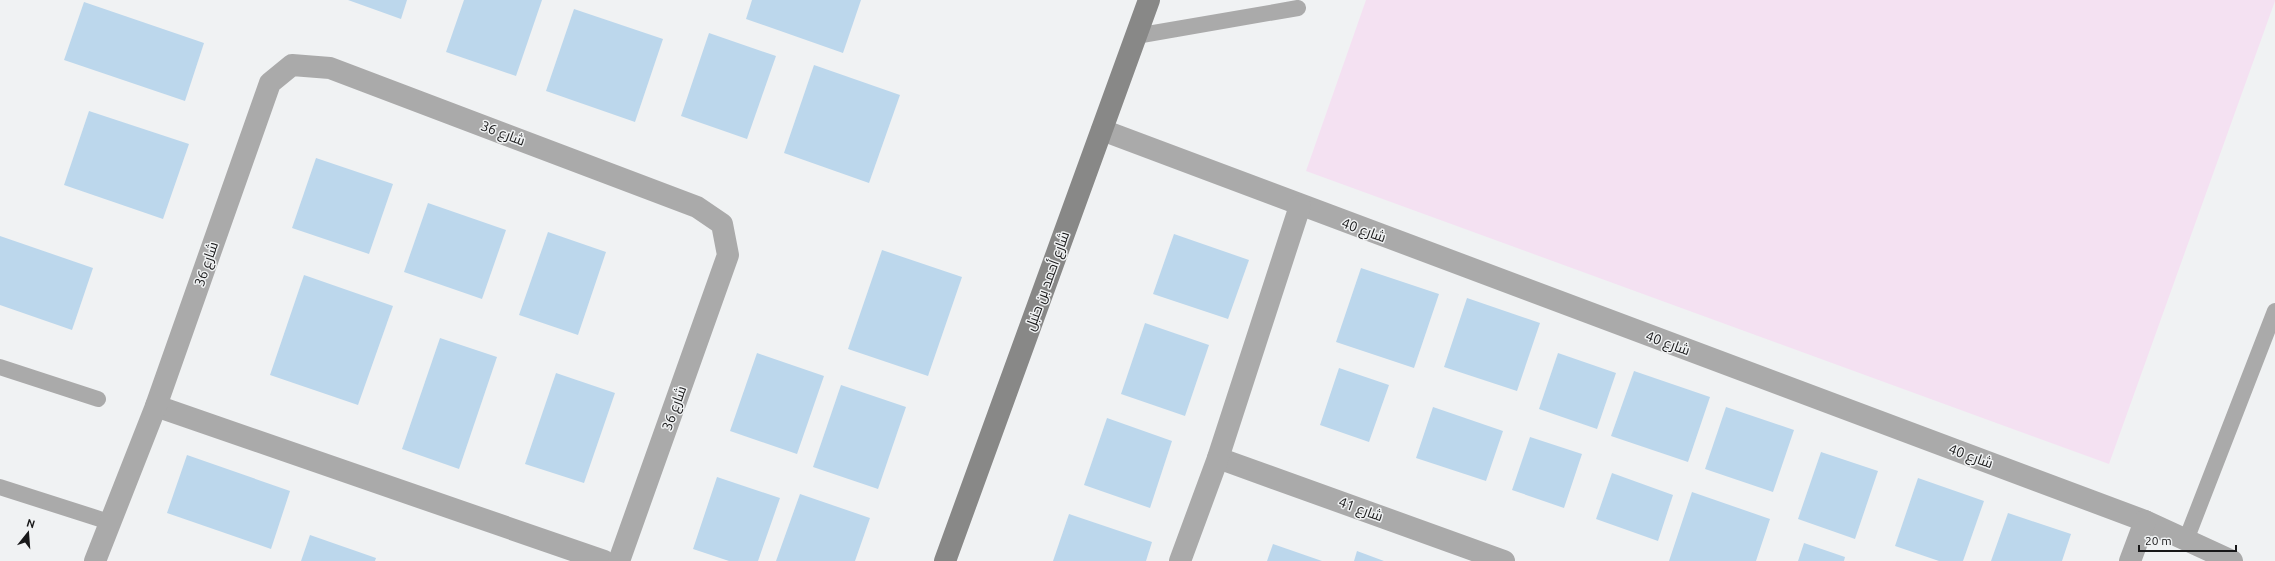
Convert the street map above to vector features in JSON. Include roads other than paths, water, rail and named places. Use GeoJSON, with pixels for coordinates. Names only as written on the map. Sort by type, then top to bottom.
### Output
{"type":"FeatureCollection","features":[{"type":"Feature","properties":{"kind":"street","name":"شارع أحمد بن حنبل"},"geometry":{"type":"LineString","coordinates":[[945,561],[1150,0]]}},
{"type":"Feature","properties":{"kind":"street","name":"شارع 36"},"geometry":{"type":"LineString","coordinates":[[95,561],[109,522],[156,406],[270,83],[292,65],[330,68],[697,207],[722,224],[728,255],[619,561]]}},
{"type":"Feature","properties":{"kind":"street","name":"شارع 40"},"geometry":{"type":"LineString","coordinates":[[1102,130],[1300,206],[2145,521],[2232,561]]}},
{"type":"Feature","properties":{"kind":"street"},"geometry":{"type":"LineString","coordinates":[[1180,561],[1218,458],[1300,206]]}},
{"type":"Feature","properties":{"kind":"street"},"geometry":{"type":"LineString","coordinates":[[156,406],[604,561]]}},
{"type":"Feature","properties":{"kind":"street","name":"شارع 41"},"geometry":{"type":"LineString","coordinates":[[1218,458],[1504,561]]}},
{"type":"Feature","properties":{"kind":"street"},"geometry":{"type":"LineString","coordinates":[[2130,561],[2145,521]]}},
{"type":"Feature","properties":{"kind":"lane"},"geometry":{"type":"LineString","coordinates":[[1136,36],[1298,8]]}},
{"type":"Feature","properties":{"kind":"lane"},"geometry":{"type":"LineString","coordinates":[[2186,540],[2275,311]]}},
{"type":"Feature","properties":{"kind":"lane"},"geometry":{"type":"LineString","coordinates":[[0,367],[98,399]]}},
{"type":"Feature","properties":{"kind":"lane"},"geometry":{"type":"LineString","coordinates":[[0,487],[109,522]]}}]}
